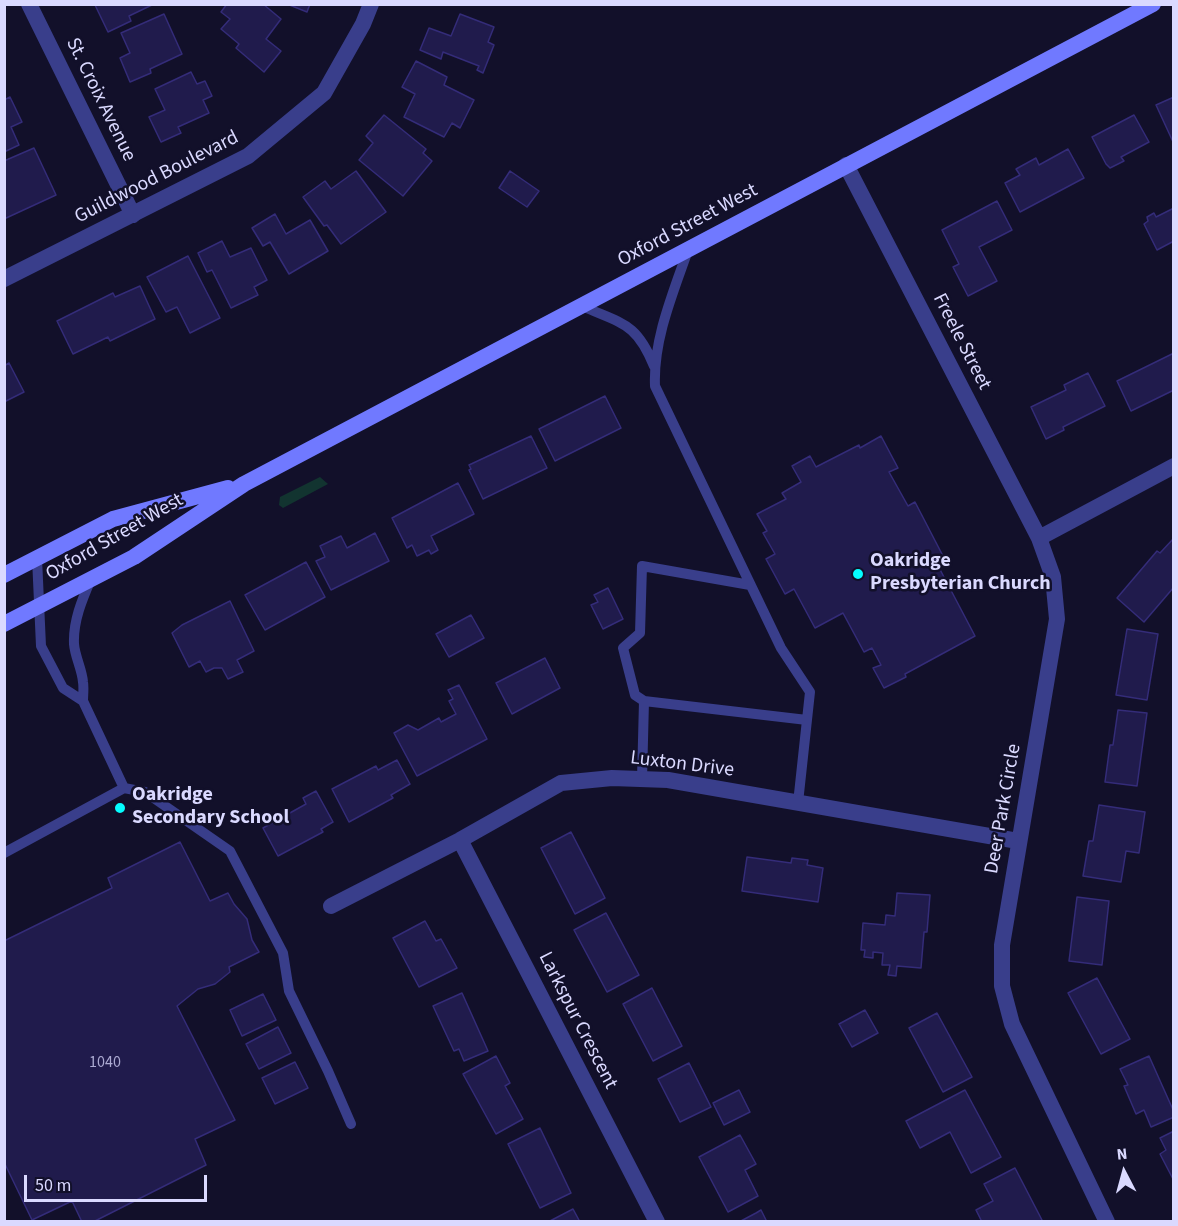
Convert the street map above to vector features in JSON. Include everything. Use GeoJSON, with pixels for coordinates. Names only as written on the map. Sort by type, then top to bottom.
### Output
{"type":"FeatureCollection","features":[{"type":"Feature","properties":{"kind":"main road","name":"Oxford Street West"},"geometry":{"type":"LineString","coordinates":[[4,624],[134,557],[244,484],[1153,4]]}},
{"type":"Feature","properties":{"kind":"main road","name":"Oxford Street West"},"geometry":{"type":"LineString","coordinates":[[4,575],[113,519],[244,484]]}},
{"type":"Feature","properties":{"kind":"street","name":"St. Croix Avenue"},"geometry":{"type":"LineString","coordinates":[[29,4],[133,215]]}},
{"type":"Feature","properties":{"kind":"street","name":"Guildwood Boulevard"},"geometry":{"type":"LineString","coordinates":[[4,279],[248,156],[324,93],[363,24],[370,4]]}},
{"type":"Feature","properties":{"kind":"street","name":"Freele Street"},"geometry":{"type":"LineString","coordinates":[[846,165],[1039,538]]}},
{"type":"Feature","properties":{"kind":"street"},"geometry":{"type":"LineString","coordinates":[[1039,538],[1173,466]]}},
{"type":"Feature","properties":{"kind":"street","name":"Deer Park Circle"},"geometry":{"type":"LineString","coordinates":[[1039,538],[1053,578],[1057,619],[1002,945],[1002,986],[1012,1024],[1107,1221]]}},
{"type":"Feature","properties":{"kind":"street","name":"Luxton Drive"},"geometry":{"type":"LineString","coordinates":[[331,906],[460,840],[561,783],[612,778],[668,780],[1018,841]]}},
{"type":"Feature","properties":{"kind":"street","name":"Larkspur Crescent"},"geometry":{"type":"LineString","coordinates":[[460,840],[657,1221]]}},
{"type":"Feature","properties":{"kind":"lane"},"geometry":{"type":"LineString","coordinates":[[688,250],[667,312],[654,366],[655,386],[781,648],[810,692],[798,803]]}},
{"type":"Feature","properties":{"kind":"lane"},"geometry":{"type":"LineString","coordinates":[[582,306],[632,329],[645,345],[654,366]]}},
{"type":"Feature","properties":{"kind":"lane"},"geometry":{"type":"LineString","coordinates":[[37,558],[42,646],[63,688],[83,701]]}},
{"type":"Feature","properties":{"kind":"lane"},"geometry":{"type":"LineString","coordinates":[[750,585],[642,566],[640,633],[623,648],[635,694],[644,701],[807,720]]}},
{"type":"Feature","properties":{"kind":"lane"},"geometry":{"type":"LineString","coordinates":[[92,579],[79,608],[75,628],[76,652],[83,681],[83,701],[124,788]]}},
{"type":"Feature","properties":{"kind":"lane"},"geometry":{"type":"LineString","coordinates":[[642,779],[644,701]]}},
{"type":"Feature","properties":{"kind":"lane"},"geometry":{"type":"LineString","coordinates":[[4,853],[124,788],[144,792],[230,851],[283,953],[289,991],[351,1124]]}},
{"type":"Feature","properties":{"kind":"green space"},"geometry":{"type":"Polygon","coordinates":[[[320,477],[328,484],[283,508],[279,505],[280,497],[320,477]]]}},
{"type":"Feature","properties":{"kind":"building"},"geometry":{"type":"Polygon","coordinates":[[[154,4],[129,16],[131,21],[108,32],[95,5],[154,4]]]}},
{"type":"Feature","properties":{"kind":"building"},"geometry":{"type":"Polygon","coordinates":[[[227,4],[263,4],[281,19],[266,39],[281,51],[264,72],[236,48],[239,44],[221,29],[230,19],[221,12],[227,4]]]}},
{"type":"Feature","properties":{"kind":"building"},"geometry":{"type":"Polygon","coordinates":[[[287,4],[310,4],[307,12],[287,4]]]}},
{"type":"Feature","properties":{"kind":"building"},"geometry":{"type":"Polygon","coordinates":[[[164,14],[182,54],[150,69],[151,73],[130,82],[120,58],[130,53],[121,33],[164,14]]]}},
{"type":"Feature","properties":{"kind":"building"},"geometry":{"type":"Polygon","coordinates":[[[460,14],[494,27],[488,42],[494,45],[483,73],[477,70],[479,66],[443,52],[441,59],[420,50],[429,28],[451,36],[460,14]]]}},
{"type":"Feature","properties":{"kind":"building"},"geometry":{"type":"Polygon","coordinates":[[[416,61],[447,77],[444,85],[474,100],[460,128],[452,123],[444,137],[404,117],[415,94],[402,87],[416,61]]]}},
{"type":"Feature","properties":{"kind":"building"},"geometry":{"type":"Polygon","coordinates":[[[191,72],[197,84],[205,81],[212,96],[203,100],[209,113],[178,127],[181,133],[161,142],[149,117],[165,110],[155,89],[191,72]]]}},
{"type":"Feature","properties":{"kind":"building"},"geometry":{"type":"Polygon","coordinates":[[[10,97],[22,122],[11,127],[19,145],[4,152],[4,100],[10,97]]]}},
{"type":"Feature","properties":{"kind":"building"},"geometry":{"type":"Polygon","coordinates":[[[1174,97],[1174,144],[1156,105],[1174,97]]]}},
{"type":"Feature","properties":{"kind":"building"},"geometry":{"type":"Polygon","coordinates":[[[384,115],[426,149],[423,153],[432,161],[403,196],[359,160],[373,143],[366,136],[384,115]]]}},
{"type":"Feature","properties":{"kind":"building"},"geometry":{"type":"Polygon","coordinates":[[[1134,115],[1149,142],[1121,157],[1124,161],[1110,168],[1092,137],[1134,115]]]}},
{"type":"Feature","properties":{"kind":"building"},"geometry":{"type":"Polygon","coordinates":[[[34,148],[56,195],[4,219],[4,161],[34,148]]]}},
{"type":"Feature","properties":{"kind":"building"},"geometry":{"type":"Polygon","coordinates":[[[1068,149],[1084,178],[1020,212],[1005,183],[1020,175],[1016,169],[1036,158],[1039,165],[1068,149]]]}},
{"type":"Feature","properties":{"kind":"building"},"geometry":{"type":"Polygon","coordinates":[[[356,171],[386,212],[341,244],[327,225],[324,226],[303,197],[325,181],[331,189],[356,171]]]}},
{"type":"Feature","properties":{"kind":"building"},"geometry":{"type":"Polygon","coordinates":[[[510,171],[539,191],[527,207],[499,188],[510,171]]]}},
{"type":"Feature","properties":{"kind":"building"},"geometry":{"type":"Polygon","coordinates":[[[997,201],[1012,230],[979,247],[997,281],[968,296],[953,267],[959,264],[942,230],[997,201]]]}},
{"type":"Feature","properties":{"kind":"building"},"geometry":{"type":"Polygon","coordinates":[[[1174,208],[1174,241],[1157,250],[1144,224],[1148,221],[1147,217],[1154,213],[1156,217],[1174,208]]]}},
{"type":"Feature","properties":{"kind":"building"},"geometry":{"type":"Polygon","coordinates":[[[275,214],[286,234],[310,220],[328,251],[289,274],[270,242],[263,246],[252,228],[275,214]]]}},
{"type":"Feature","properties":{"kind":"building"},"geometry":{"type":"Polygon","coordinates":[[[222,241],[230,257],[251,248],[267,280],[254,287],[258,295],[231,308],[212,270],[207,272],[198,253],[222,241]]]}},
{"type":"Feature","properties":{"kind":"building"},"geometry":{"type":"Polygon","coordinates":[[[188,256],[220,318],[190,333],[177,307],[166,312],[147,277],[188,256]]]}},
{"type":"Feature","properties":{"kind":"building"},"geometry":{"type":"Polygon","coordinates":[[[140,286],[155,319],[110,341],[108,337],[73,354],[57,321],[113,293],[115,297],[140,286]]]}},
{"type":"Feature","properties":{"kind":"building"},"geometry":{"type":"Polygon","coordinates":[[[1174,353],[1174,390],[1131,411],[1117,381],[1174,353]]]}},
{"type":"Feature","properties":{"kind":"building"},"geometry":{"type":"Polygon","coordinates":[[[9,363],[24,392],[4,402],[4,366],[9,363]]]}},
{"type":"Feature","properties":{"kind":"building"},"geometry":{"type":"Polygon","coordinates":[[[1088,373],[1105,406],[1063,427],[1064,430],[1046,439],[1031,407],[1066,390],[1064,385],[1088,373]]]}},
{"type":"Feature","properties":{"kind":"building"},"geometry":{"type":"Polygon","coordinates":[[[605,396],[621,428],[555,461],[539,429],[605,396]]]}},
{"type":"Feature","properties":{"kind":"building"},"geometry":{"type":"Polygon","coordinates":[[[531,436],[547,468],[483,499],[469,470],[471,469],[469,465],[531,436]]]}},
{"type":"Feature","properties":{"kind":"building","name":"Oakridge Presbyterian Church"},"geometry":{"type":"Polygon","coordinates":[[[881,436],[898,468],[889,472],[908,506],[915,502],[943,556],[935,560],[975,636],[884,688],[873,668],[881,665],[872,648],[864,652],[843,613],[815,628],[794,589],[785,594],[766,559],[775,554],[763,533],[767,531],[757,514],[786,499],[782,493],[801,482],[792,466],[810,456],[816,467],[881,436]]]}},
{"type":"Feature","properties":{"kind":"building"},"geometry":{"type":"Polygon","coordinates":[[[458,483],[474,514],[431,536],[438,550],[431,554],[429,550],[417,556],[412,545],[407,548],[392,518],[458,483]]]}},
{"type":"Feature","properties":{"kind":"building"},"geometry":{"type":"Polygon","coordinates":[[[375,533],[389,561],[331,590],[316,561],[325,557],[320,546],[341,536],[347,548],[375,533]]]}},
{"type":"Feature","properties":{"kind":"building"},"geometry":{"type":"Polygon","coordinates":[[[1174,538],[1174,587],[1144,622],[1117,598],[1157,551],[1160,553],[1174,538]]]}},
{"type":"Feature","properties":{"kind":"building"},"geometry":{"type":"Polygon","coordinates":[[[306,562],[325,597],[265,630],[245,595],[306,562]]]}},
{"type":"Feature","properties":{"kind":"building"},"geometry":{"type":"Polygon","coordinates":[[[608,588],[623,619],[603,629],[591,605],[598,602],[594,595],[608,588]]]}},
{"type":"Feature","properties":{"kind":"building"},"geometry":{"type":"Polygon","coordinates":[[[230,601],[254,651],[237,660],[243,672],[228,679],[222,668],[214,668],[206,672],[200,661],[189,667],[172,633],[182,625],[230,601]]]}},
{"type":"Feature","properties":{"kind":"building"},"geometry":{"type":"Polygon","coordinates":[[[471,615],[484,638],[449,657],[436,634],[471,615]]]}},
{"type":"Feature","properties":{"kind":"building"},"geometry":{"type":"Polygon","coordinates":[[[1127,629],[1158,634],[1147,700],[1116,695],[1127,629]]]}},
{"type":"Feature","properties":{"kind":"building"},"geometry":{"type":"Polygon","coordinates":[[[545,658],[560,688],[512,714],[496,683],[545,658]]]}},
{"type":"Feature","properties":{"kind":"building"},"geometry":{"type":"Polygon","coordinates":[[[459,685],[487,739],[417,776],[394,733],[408,725],[418,730],[439,718],[441,722],[456,714],[449,701],[453,699],[448,690],[459,685]]]}},
{"type":"Feature","properties":{"kind":"building"},"geometry":{"type":"Polygon","coordinates":[[[1118,710],[1147,713],[1137,786],[1105,782],[1118,710]]]}},
{"type":"Feature","properties":{"kind":"building"},"geometry":{"type":"Polygon","coordinates":[[[397,760],[410,784],[391,795],[393,798],[349,822],[332,789],[376,766],[378,770],[397,760]]]}},
{"type":"Feature","properties":{"kind":"building"},"geometry":{"type":"Polygon","coordinates":[[[316,791],[333,822],[321,829],[323,832],[278,856],[263,828],[306,804],[303,798],[316,791]]]}},
{"type":"Feature","properties":{"kind":"building"},"geometry":{"type":"Polygon","coordinates":[[[1099,805],[1145,812],[1139,853],[1126,851],[1121,882],[1083,876],[1089,841],[1093,841],[1099,805]]]}},
{"type":"Feature","properties":{"kind":"building"},"geometry":{"type":"Polygon","coordinates":[[[571,832],[605,898],[575,914],[541,848],[571,832]]]}},
{"type":"Feature","properties":{"kind":"building"},"geometry":{"type":"Polygon","coordinates":[[[180,842],[210,901],[228,893],[247,919],[252,940],[259,952],[229,967],[230,972],[215,984],[198,989],[177,1006],[235,1120],[195,1139],[206,1165],[93,1222],[82,1222],[72,1201],[32,1220],[4,1162],[4,941],[112,888],[108,878],[180,842]]]}},
{"type":"Feature","properties":{"kind":"building"},"geometry":{"type":"Polygon","coordinates":[[[747,857],[791,863],[792,858],[808,860],[807,865],[823,868],[818,902],[742,891],[747,857]]]}},
{"type":"Feature","properties":{"kind":"building"},"geometry":{"type":"Polygon","coordinates":[[[897,893],[930,895],[921,968],[897,966],[896,976],[888,975],[890,965],[882,965],[883,953],[873,952],[873,958],[864,957],[865,950],[861,950],[863,923],[885,925],[886,915],[895,916],[897,893]]]}},
{"type":"Feature","properties":{"kind":"building"},"geometry":{"type":"Polygon","coordinates":[[[1077,897],[1109,901],[1102,965],[1069,961],[1077,897]]]}},
{"type":"Feature","properties":{"kind":"building"},"geometry":{"type":"Polygon","coordinates":[[[606,913],[639,975],[607,992],[574,930],[606,913]]]}},
{"type":"Feature","properties":{"kind":"building"},"geometry":{"type":"Polygon","coordinates":[[[425,921],[436,941],[441,939],[457,968],[419,987],[393,938],[425,921]]]}},
{"type":"Feature","properties":{"kind":"building"},"geometry":{"type":"Polygon","coordinates":[[[1097,978],[1130,1039],[1101,1054],[1068,993],[1097,978]]]}},
{"type":"Feature","properties":{"kind":"building"},"geometry":{"type":"Polygon","coordinates":[[[652,988],[682,1046],[653,1061],[623,1004],[652,988]]]}},
{"type":"Feature","properties":{"kind":"building"},"geometry":{"type":"Polygon","coordinates":[[[462,993],[488,1051],[464,1061],[459,1049],[454,1051],[433,1006],[462,993]]]}},
{"type":"Feature","properties":{"kind":"building"},"geometry":{"type":"Polygon","coordinates":[[[263,994],[276,1020],[242,1036],[230,1010],[263,994]]]}},
{"type":"Feature","properties":{"kind":"building"},"geometry":{"type":"Polygon","coordinates":[[[865,1010],[878,1033],[852,1047],[839,1024],[865,1010]]]}},
{"type":"Feature","properties":{"kind":"building"},"geometry":{"type":"Polygon","coordinates":[[[937,1013],[972,1077],[943,1092],[909,1028],[937,1013]]]}},
{"type":"Feature","properties":{"kind":"building"},"geometry":{"type":"Polygon","coordinates":[[[278,1027],[291,1053],[259,1069],[246,1044],[278,1027]]]}},
{"type":"Feature","properties":{"kind":"building"},"geometry":{"type":"Polygon","coordinates":[[[496,1056],[510,1083],[505,1086],[523,1119],[496,1134],[463,1074],[496,1056]]]}},
{"type":"Feature","properties":{"kind":"building"},"geometry":{"type":"Polygon","coordinates":[[[1149,1056],[1174,1112],[1174,1117],[1151,1127],[1144,1110],[1136,1114],[1124,1086],[1128,1085],[1120,1069],[1149,1056]]]}},
{"type":"Feature","properties":{"kind":"building"},"geometry":{"type":"Polygon","coordinates":[[[295,1062],[308,1088],[275,1104],[262,1078],[295,1062]]]}},
{"type":"Feature","properties":{"kind":"building"},"geometry":{"type":"Polygon","coordinates":[[[689,1063],[711,1107],[680,1122],[658,1079],[689,1063]]]}},
{"type":"Feature","properties":{"kind":"building"},"geometry":{"type":"Polygon","coordinates":[[[739,1090],[750,1112],[724,1125],[713,1103],[739,1090]]]}},
{"type":"Feature","properties":{"kind":"building"},"geometry":{"type":"Polygon","coordinates":[[[965,1090],[1001,1157],[971,1173],[950,1132],[920,1148],[906,1121],[965,1090]]]}},
{"type":"Feature","properties":{"kind":"building"},"geometry":{"type":"Polygon","coordinates":[[[540,1128],[571,1193],[540,1208],[508,1144],[540,1128]]]}},
{"type":"Feature","properties":{"kind":"building"},"geometry":{"type":"Polygon","coordinates":[[[1174,1131],[1174,1181],[1160,1154],[1166,1150],[1160,1138],[1174,1131]]]}},
{"type":"Feature","properties":{"kind":"building"},"geometry":{"type":"Polygon","coordinates":[[[740,1135],[756,1164],[745,1170],[758,1196],[728,1212],[699,1157],[740,1135]]]}},
{"type":"Feature","properties":{"kind":"building"},"geometry":{"type":"Polygon","coordinates":[[[1015,1168],[1043,1222],[982,1222],[976,1210],[993,1201],[984,1184],[1015,1168]]]}},
{"type":"Feature","properties":{"kind":"building"},"geometry":{"type":"Polygon","coordinates":[[[573,1209],[580,1222],[548,1222],[573,1209]]]}},
{"type":"Feature","properties":{"kind":"building"},"geometry":{"type":"Polygon","coordinates":[[[761,1210],[767,1222],[739,1222],[756,1213],[761,1210]]]}},
{"type":"Feature","properties":{"kind":"place","name":"Oakridge Presbyterian Church"},"geometry":{"type":"Point","coordinates":[858,574]}},
{"type":"Feature","properties":{"kind":"place","name":"Oakridge Secondary School"},"geometry":{"type":"Point","coordinates":[120,808]}}]}
